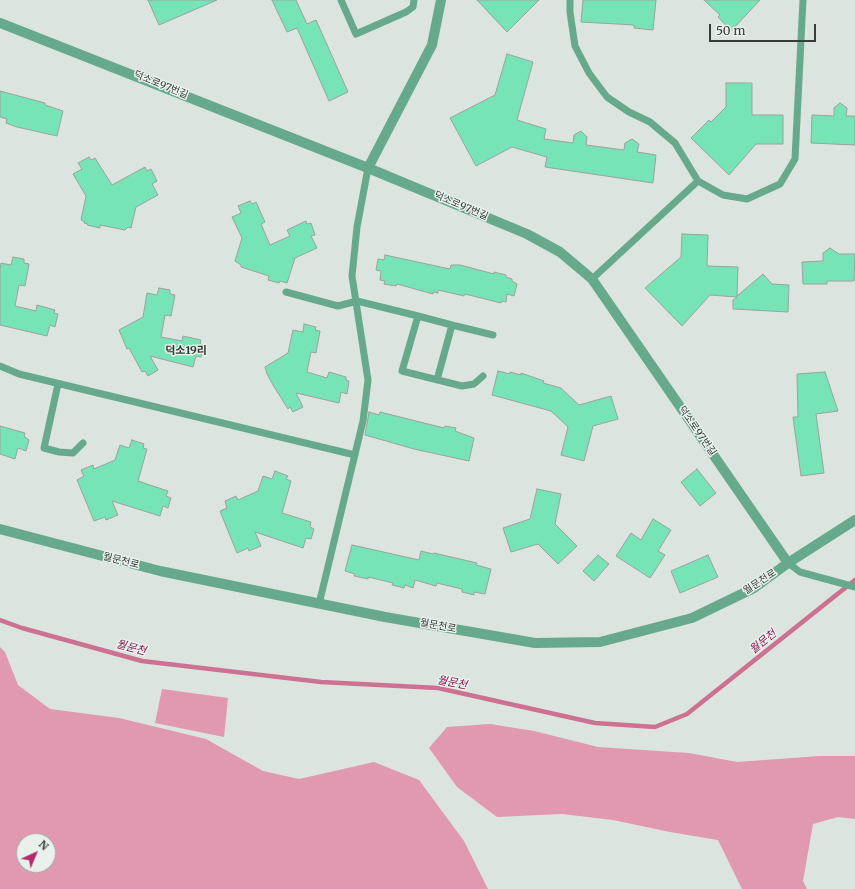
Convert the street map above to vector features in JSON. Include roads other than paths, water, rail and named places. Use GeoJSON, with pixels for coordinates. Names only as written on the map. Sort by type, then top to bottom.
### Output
{"type":"FeatureCollection","features":[{"type":"Feature","properties":{"kind":"street"},"geometry":{"type":"LineString","coordinates":[[368,168],[432,45],[441,0]]}},
{"type":"Feature","properties":{"kind":"street","name":"덕소로97번길"},"geometry":{"type":"LineString","coordinates":[[0,23],[40,37],[368,168],[528,234],[560,252],[592,279],[788,563]]}},
{"type":"Feature","properties":{"kind":"street","name":"월문천로"},"geometry":{"type":"LineString","coordinates":[[0,529],[160,571],[385,617],[535,643],[600,642],[692,618],[754,588],[788,563],[855,520]]}},
{"type":"Feature","properties":{"kind":"lane"},"geometry":{"type":"LineString","coordinates":[[341,0],[356,34],[406,12],[413,7],[414,0]]}},
{"type":"Feature","properties":{"kind":"lane"},"geometry":{"type":"LineString","coordinates":[[570,0],[570,12],[575,46],[589,73],[607,97],[629,112],[650,122],[675,143],[698,181],[723,195],[747,199],[780,184],[795,159],[803,0]]}},
{"type":"Feature","properties":{"kind":"lane"},"geometry":{"type":"LineString","coordinates":[[319,604],[363,421],[368,380],[352,276],[357,228],[368,168]]}},
{"type":"Feature","properties":{"kind":"lane"},"geometry":{"type":"LineString","coordinates":[[592,279],[698,181]]}},
{"type":"Feature","properties":{"kind":"lane"},"geometry":{"type":"LineString","coordinates":[[286,292],[338,306],[357,301],[493,334]]}},
{"type":"Feature","properties":{"kind":"lane"},"geometry":{"type":"LineString","coordinates":[[418,316],[402,371],[462,386],[474,384],[483,376]]}},
{"type":"Feature","properties":{"kind":"lane"},"geometry":{"type":"LineString","coordinates":[[437,380],[452,324]]}},
{"type":"Feature","properties":{"kind":"lane"},"geometry":{"type":"LineString","coordinates":[[0,366],[18,374],[355,455]]}},
{"type":"Feature","properties":{"kind":"lane"},"geometry":{"type":"LineString","coordinates":[[58,384],[44,448],[59,452],[73,453],[83,443]]}},
{"type":"Feature","properties":{"kind":"lane"},"geometry":{"type":"LineString","coordinates":[[788,563],[800,572],[855,587]]}},
{"type":"Feature","properties":{"kind":"waterway","name":"월문천"},"geometry":{"type":"LineString","coordinates":[[0,620],[22,628],[142,661],[321,682],[438,688],[595,723],[655,727],[687,714],[855,580]]}},
{"type":"Feature","properties":{"kind":"district","name":"덕소19리"},"geometry":{"type":"Point","coordinates":[186,351]}}]}
